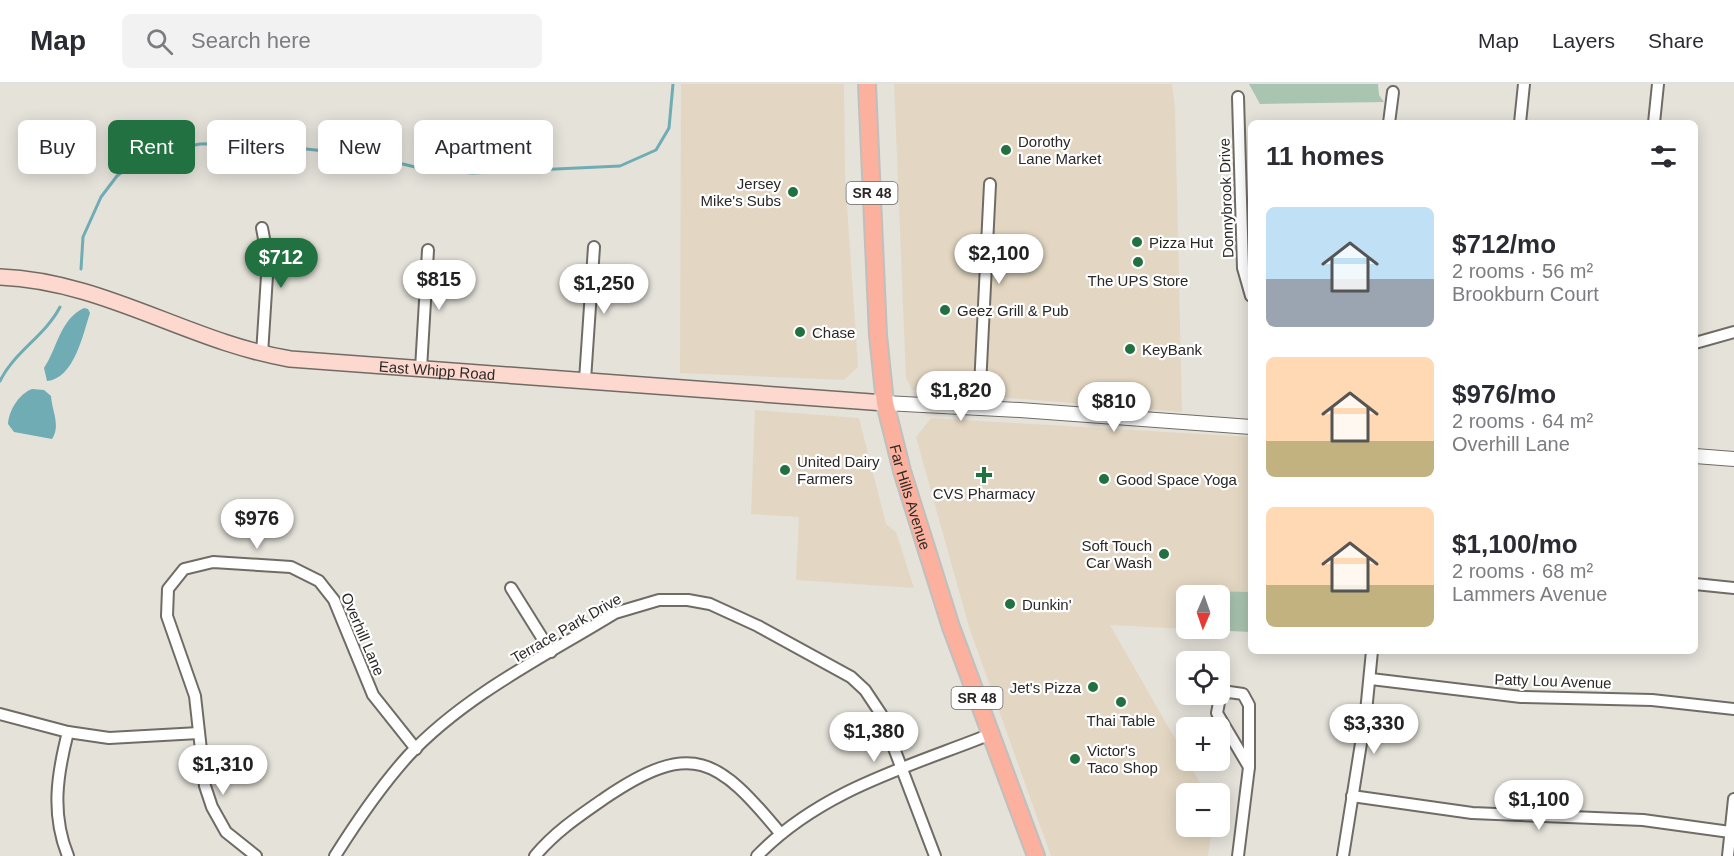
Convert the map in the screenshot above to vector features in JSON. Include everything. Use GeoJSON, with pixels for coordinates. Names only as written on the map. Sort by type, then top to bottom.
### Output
{"type":"FeatureCollection","features":[{"type":"Feature","properties":{"kind":"main road","name":"Far Hills Avenue"},"geometry":{"type":"LineString","coordinates":[[867,84],[878,333],[885,403],[921,535],[1036,856]]}},
{"type":"Feature","properties":{"kind":"main road","name":"East Whipp Road"},"geometry":{"type":"LineString","coordinates":[[0,277],[85,290],[209,339],[262,354],[308,362],[885,403]]}},
{"type":"Feature","properties":{"kind":"street"},"geometry":{"type":"LineString","coordinates":[[1520,120],[1524,84]]}},
{"type":"Feature","properties":{"kind":"street"},"geometry":{"type":"LineString","coordinates":[[1654,120],[1658,84]]}},
{"type":"Feature","properties":{"kind":"street"},"geometry":{"type":"LineString","coordinates":[[1389,120],[1393,92]]}},
{"type":"Feature","properties":{"kind":"street","name":"Donnybrook Drive"},"geometry":{"type":"LineString","coordinates":[[1238,97],[1243,267],[1248,285]]}},
{"type":"Feature","properties":{"kind":"street"},"geometry":{"type":"LineString","coordinates":[[979,407],[990,184]]}},
{"type":"Feature","properties":{"kind":"street"},"geometry":{"type":"LineString","coordinates":[[262,228],[268,260],[262,354]]}},
{"type":"Feature","properties":{"kind":"street"},"geometry":{"type":"LineString","coordinates":[[585,380],[594,247]]}},
{"type":"Feature","properties":{"kind":"street"},"geometry":{"type":"LineString","coordinates":[[421,369],[428,250]]}},
{"type":"Feature","properties":{"kind":"street"},"geometry":{"type":"LineString","coordinates":[[1698,342],[1734,332]]}},
{"type":"Feature","properties":{"kind":"street"},"geometry":{"type":"LineString","coordinates":[[885,403],[979,407],[1248,427]]}},
{"type":"Feature","properties":{"kind":"street"},"geometry":{"type":"LineString","coordinates":[[1698,456],[1734,459]]}},
{"type":"Feature","properties":{"kind":"street","name":"Overhill Lane"},"geometry":{"type":"LineString","coordinates":[[256,856],[226,832],[212,807],[205,786],[200,733],[191,679],[166,616],[168,589],[178,575],[190,566],[213,562],[256,564],[301,570],[326,588],[334,600],[373,695],[416,749]]}},
{"type":"Feature","properties":{"kind":"street"},"geometry":{"type":"LineString","coordinates":[[1698,584],[1734,588]]}},
{"type":"Feature","properties":{"kind":"street"},"geometry":{"type":"LineString","coordinates":[[511,588],[551,652]]}},
{"type":"Feature","properties":{"kind":"street","name":"Terrace Park Drive"},"geometry":{"type":"LineString","coordinates":[[335,856],[377,792],[416,749],[461,710],[551,652],[629,607],[674,599],[710,604],[768,631],[851,677],[865,690],[881,714],[936,856]]}},
{"type":"Feature","properties":{"kind":"street"},"geometry":{"type":"LineString","coordinates":[[1343,856],[1371,679],[1372,654]]}},
{"type":"Feature","properties":{"kind":"street","name":"Patty Lou Avenue"},"geometry":{"type":"LineString","coordinates":[[1371,679],[1510,696],[1652,700],[1734,709]]}},
{"type":"Feature","properties":{"kind":"street"},"geometry":{"type":"LineString","coordinates":[[1238,856],[1249,767],[1249,705],[1243,694],[1229,692],[1220,697],[1217,713],[1249,767]]}},
{"type":"Feature","properties":{"kind":"street"},"geometry":{"type":"LineString","coordinates":[[0,714],[68,732],[129,738],[200,733]]}},
{"type":"Feature","properties":{"kind":"street"},"geometry":{"type":"LineString","coordinates":[[68,732],[59,766],[56,798],[61,834],[68,856]]}},
{"type":"Feature","properties":{"kind":"street"},"geometry":{"type":"LineString","coordinates":[[757,856],[780,834],[846,791],[991,734]]}},
{"type":"Feature","properties":{"kind":"street"},"geometry":{"type":"LineString","coordinates":[[535,856],[564,826],[628,783],[659,767],[674,764],[698,765],[723,773],[741,788],[780,834]]}},
{"type":"Feature","properties":{"kind":"street"},"geometry":{"type":"LineString","coordinates":[[1352,796],[1473,813],[1634,819],[1730,832]]}},
{"type":"Feature","properties":{"kind":"street"},"geometry":{"type":"LineString","coordinates":[[1728,856],[1734,799]]}},
{"type":"Feature","properties":{"kind":"shaded area"},"geometry":{"type":"Polygon","coordinates":[[[681,84],[844,84],[845,176],[858,367],[844,380],[680,373],[681,84]]]}},
{"type":"Feature","properties":{"kind":"shaded area"},"geometry":{"type":"Polygon","coordinates":[[[894,84],[1172,84],[1175,108],[1182,412],[912,390],[906,378],[894,84]]]}},
{"type":"Feature","properties":{"kind":"shaded area"},"geometry":{"type":"Polygon","coordinates":[[[755,410],[859,418],[886,524],[896,532],[914,588],[796,580],[799,517],[751,514],[755,410]]]}},
{"type":"Feature","properties":{"kind":"shaded area"},"geometry":{"type":"Polygon","coordinates":[[[931,418],[1248,437],[1248,592],[1230,591],[1230,585],[1176,585],[1176,628],[1110,625],[1176,740],[1176,771],[1193,771],[1200,783],[1176,783],[1176,837],[1211,837],[1208,856],[1051,856],[969,627],[916,437],[931,418]]]}},
{"type":"Feature","properties":{"kind":"green space"},"geometry":{"type":"Polygon","coordinates":[[[1249,84],[1378,84],[1379,95],[1384,102],[1260,104],[1249,84]]]}},
{"type":"Feature","properties":{"kind":"green space"},"geometry":{"type":"Polygon","coordinates":[[[1230,591],[1248,592],[1248,632],[1230,631],[1230,591]]]}},
{"type":"Feature","properties":{"kind":"water"},"geometry":{"type":"Polygon","coordinates":[[[84,308],[90,313],[71,364],[56,378],[47,381],[44,368],[64,327],[69,319],[84,308]]]}},
{"type":"Feature","properties":{"kind":"water"},"geometry":{"type":"Polygon","coordinates":[[[32,389],[44,390],[51,396],[56,424],[52,439],[14,432],[8,424],[15,403],[32,389]]]}},
{"type":"Feature","properties":{"kind":"waterway"},"geometry":{"type":"LineString","coordinates":[[81,269],[83,237],[101,197],[117,176],[144,155],[200,144],[251,143],[370,156],[415,167],[472,173],[620,166],[656,150],[669,128],[673,84]]}},
{"type":"Feature","properties":{"kind":"waterway"},"geometry":{"type":"LineString","coordinates":[[0,381],[13,361],[46,327],[60,307]]}},
{"type":"Feature","properties":{"kind":"place","name":"Dorothy Lane Market"},"geometry":{"type":"Point","coordinates":[1006,150]}},
{"type":"Feature","properties":{"kind":"place","name":"Jersey Mike's Subs"},"geometry":{"type":"Point","coordinates":[793,192]}},
{"type":"Feature","properties":{"kind":"place","name":"Pizza Hut"},"geometry":{"type":"Point","coordinates":[1137,242]}},
{"type":"Feature","properties":{"kind":"place","name":"The UPS Store"},"geometry":{"type":"Point","coordinates":[1138,262]}},
{"type":"Feature","properties":{"kind":"place","name":"Geez Grill & Pub"},"geometry":{"type":"Point","coordinates":[945,310]}},
{"type":"Feature","properties":{"kind":"place","name":"Chase"},"geometry":{"type":"Point","coordinates":[800,332]}},
{"type":"Feature","properties":{"kind":"place","name":"KeyBank"},"geometry":{"type":"Point","coordinates":[1130,349]}},
{"type":"Feature","properties":{"kind":"place","name":"United Dairy Farmers"},"geometry":{"type":"Point","coordinates":[785,470]}},
{"type":"Feature","properties":{"kind":"place","name":"CVS Pharmacy"},"geometry":{"type":"Point","coordinates":[984,475]}},
{"type":"Feature","properties":{"kind":"place","name":"Good Space Yoga"},"geometry":{"type":"Point","coordinates":[1104,479]}},
{"type":"Feature","properties":{"kind":"place","name":"Soft Touch Car Wash"},"geometry":{"type":"Point","coordinates":[1164,554]}},
{"type":"Feature","properties":{"kind":"place","name":"Dunkin'"},"geometry":{"type":"Point","coordinates":[1010,604]}},
{"type":"Feature","properties":{"kind":"place","name":"Jet's Pizza"},"geometry":{"type":"Point","coordinates":[1093,687]}},
{"type":"Feature","properties":{"kind":"place","name":"Thai Table"},"geometry":{"type":"Point","coordinates":[1121,702]}},
{"type":"Feature","properties":{"kind":"place","name":"Victor's Taco Shop"},"geometry":{"type":"Point","coordinates":[1075,759]}}]}
